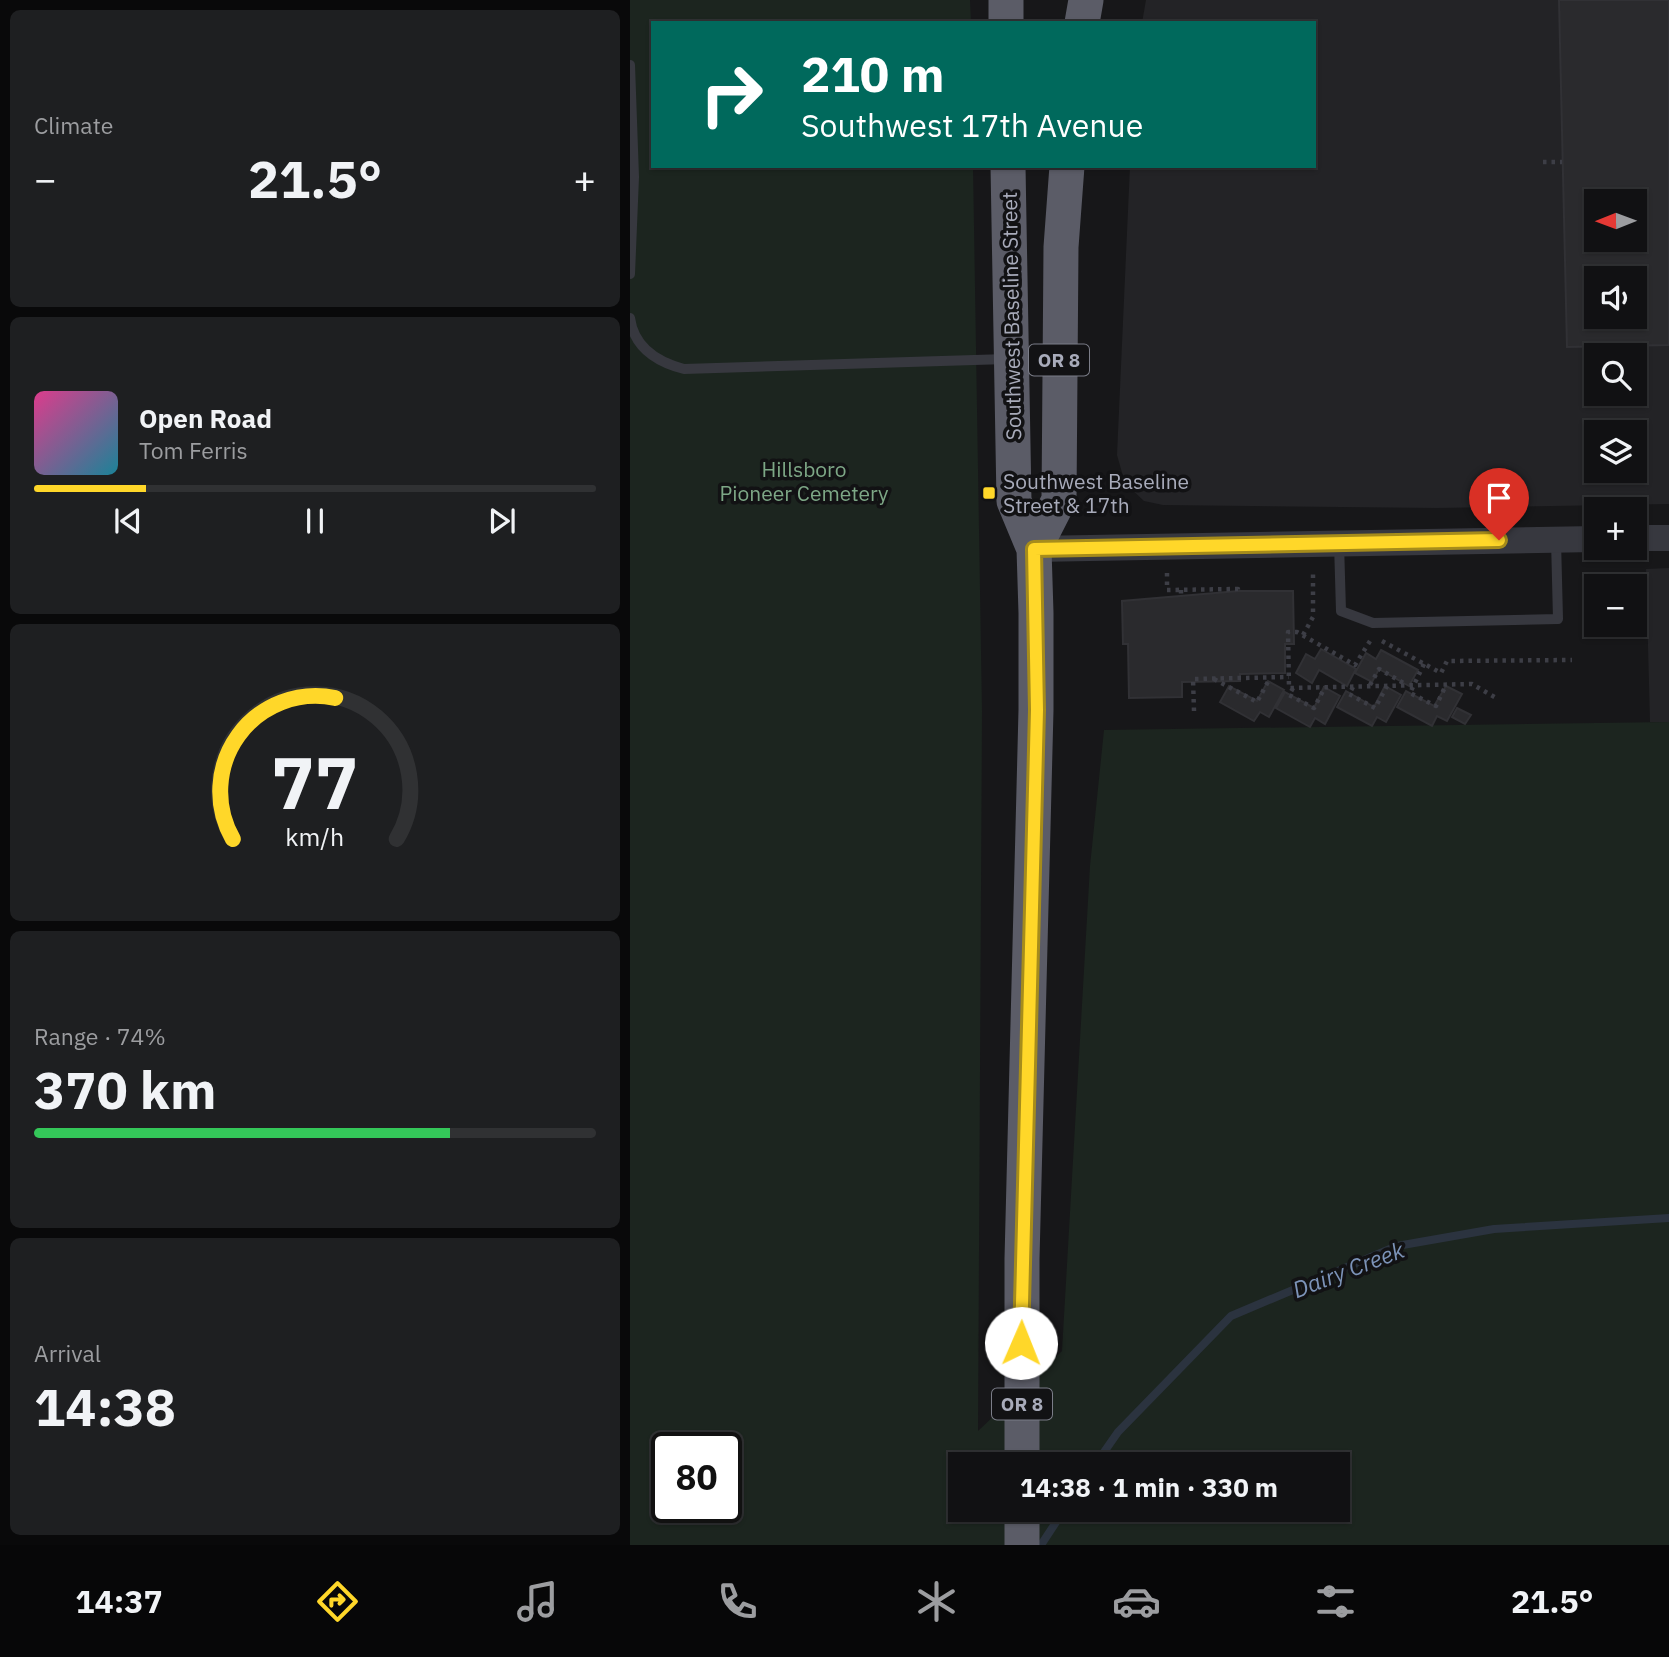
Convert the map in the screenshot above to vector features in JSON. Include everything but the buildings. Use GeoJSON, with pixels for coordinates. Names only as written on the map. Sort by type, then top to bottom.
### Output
{"type":"FeatureCollection","features":[{"type":"Feature","properties":{"kind":"highway"},"geometry":{"type":"LineString","coordinates":[[1006,0],[1006,21]]}},
{"type":"Feature","properties":{"kind":"highway"},"geometry":{"type":"LineString","coordinates":[[1082,21],[1086,0]]}},
{"type":"Feature","properties":{"kind":"highway","name":"Southwest Baseline Street"},"geometry":{"type":"LineString","coordinates":[[1008,168],[1014,501],[1034,549],[1037,710],[1021,1343],[1022,1452]]}},
{"type":"Feature","properties":{"kind":"highway","name":"OR 8"},"geometry":{"type":"LineString","coordinates":[[1034,549],[1059,500],[1061,247],[1067,168]]}},
{"type":"Feature","properties":{"kind":"highway"},"geometry":{"type":"LineString","coordinates":[[1022,1522],[1022,1545]]}},
{"type":"Feature","properties":{"kind":"street"},"geometry":{"type":"LineString","coordinates":[[1647,538],[1669,538]]}},
{"type":"Feature","properties":{"kind":"street"},"geometry":{"type":"LineString","coordinates":[[1034,549],[1584,539]]}},
{"type":"Feature","properties":{"kind":"lane"},"geometry":{"type":"LineString","coordinates":[[630,65],[634,177],[630,274]]}},
{"type":"Feature","properties":{"kind":"lane"},"geometry":{"type":"LineString","coordinates":[[630,318],[637,340],[649,354],[665,364],[684,369],[1011,359]]}},
{"type":"Feature","properties":{"kind":"lane"},"geometry":{"type":"LineString","coordinates":[[1339,543],[1340,611],[1373,623],[1558,620],[1556,540]]}},
{"type":"Feature","properties":{"kind":"path"},"geometry":{"type":"LineString","coordinates":[[1544,162],[1562,162]]}},
{"type":"Feature","properties":{"kind":"path"},"geometry":{"type":"LineString","coordinates":[[1303,635],[1313,617],[1313,570]]}},
{"type":"Feature","properties":{"kind":"path"},"geometry":{"type":"LineString","coordinates":[[1167,573],[1167,590],[1202,592],[1238,589],[1238,594]]}},
{"type":"Feature","properties":{"kind":"path"},"geometry":{"type":"LineString","coordinates":[[1181,590],[1181,597]]}},
{"type":"Feature","properties":{"kind":"path"},"geometry":{"type":"LineString","coordinates":[[1498,699],[1472,684],[1289,688],[1288,632],[1303,635],[1355,665],[1368,642],[1382,641],[1441,673],[1447,661],[1572,660]]}},
{"type":"Feature","properties":{"kind":"path"},"geometry":{"type":"LineString","coordinates":[[1424,664],[1410,686],[1410,693],[1436,706],[1446,685]]}},
{"type":"Feature","properties":{"kind":"path"},"geometry":{"type":"LineString","coordinates":[[1370,686],[1379,670],[1410,686]]}},
{"type":"Feature","properties":{"kind":"path"},"geometry":{"type":"LineString","coordinates":[[1194,711],[1194,679],[1289,677]]}},
{"type":"Feature","properties":{"kind":"path"},"geometry":{"type":"LineString","coordinates":[[1213,679],[1257,702],[1270,678]]}},
{"type":"Feature","properties":{"kind":"path"},"geometry":{"type":"LineString","coordinates":[[1353,687],[1349,694],[1375,708],[1387,686]]}},
{"type":"Feature","properties":{"kind":"path"},"geometry":{"type":"LineString","coordinates":[[1293,688],[1289,695],[1314,708],[1325,687]]}},
{"type":"Feature","properties":{"kind":"shaded area"},"geometry":{"type":"Polygon","coordinates":[[[1146,0],[1669,0],[1669,504],[1647,504],[1647,497],[1584,497],[1584,505],[1437,508],[1163,505],[1144,501],[1125,483],[1117,455],[1130,168],[1316,168],[1316,21],[1142,21],[1146,0]]]}},
{"type":"Feature","properties":{"kind":"shaded area"},"geometry":{"type":"Polygon","coordinates":[[[1669,568],[1669,722],[1650,722],[1646,569],[1669,568]]]}},
{"type":"Feature","properties":{"kind":"green space","name":"Hillsboro Pioneer Cemetery"},"geometry":{"type":"Polygon","coordinates":[[[630,0],[970,0],[971,21],[651,21],[651,168],[973,168],[982,711],[978,1431],[1062,1351],[1090,866],[1104,730],[1669,722],[1669,1545],[630,1545],[630,0]]]}},
{"type":"Feature","properties":{"kind":"waterway","name":"Dairy Creek"},"geometry":{"type":"LineString","coordinates":[[1104,1452],[1118,1432],[1231,1316],[1397,1246],[1494,1229],[1669,1218]]}},
{"type":"Feature","properties":{"kind":"waterway","name":"Dairy Creek"},"geometry":{"type":"LineString","coordinates":[[1041,1545],[1056,1522]]}},
{"type":"Feature","properties":{"kind":"place","name":"Southwest Baseline Street & 17th"},"geometry":{"type":"Point","coordinates":[989,493]}},
{"type":"Feature","properties":{"kind":"route"},"geometry":{"type":"LineString","coordinates":[[1021,1343],[1037,710],[1034,549],[1499,540]]}}]}
